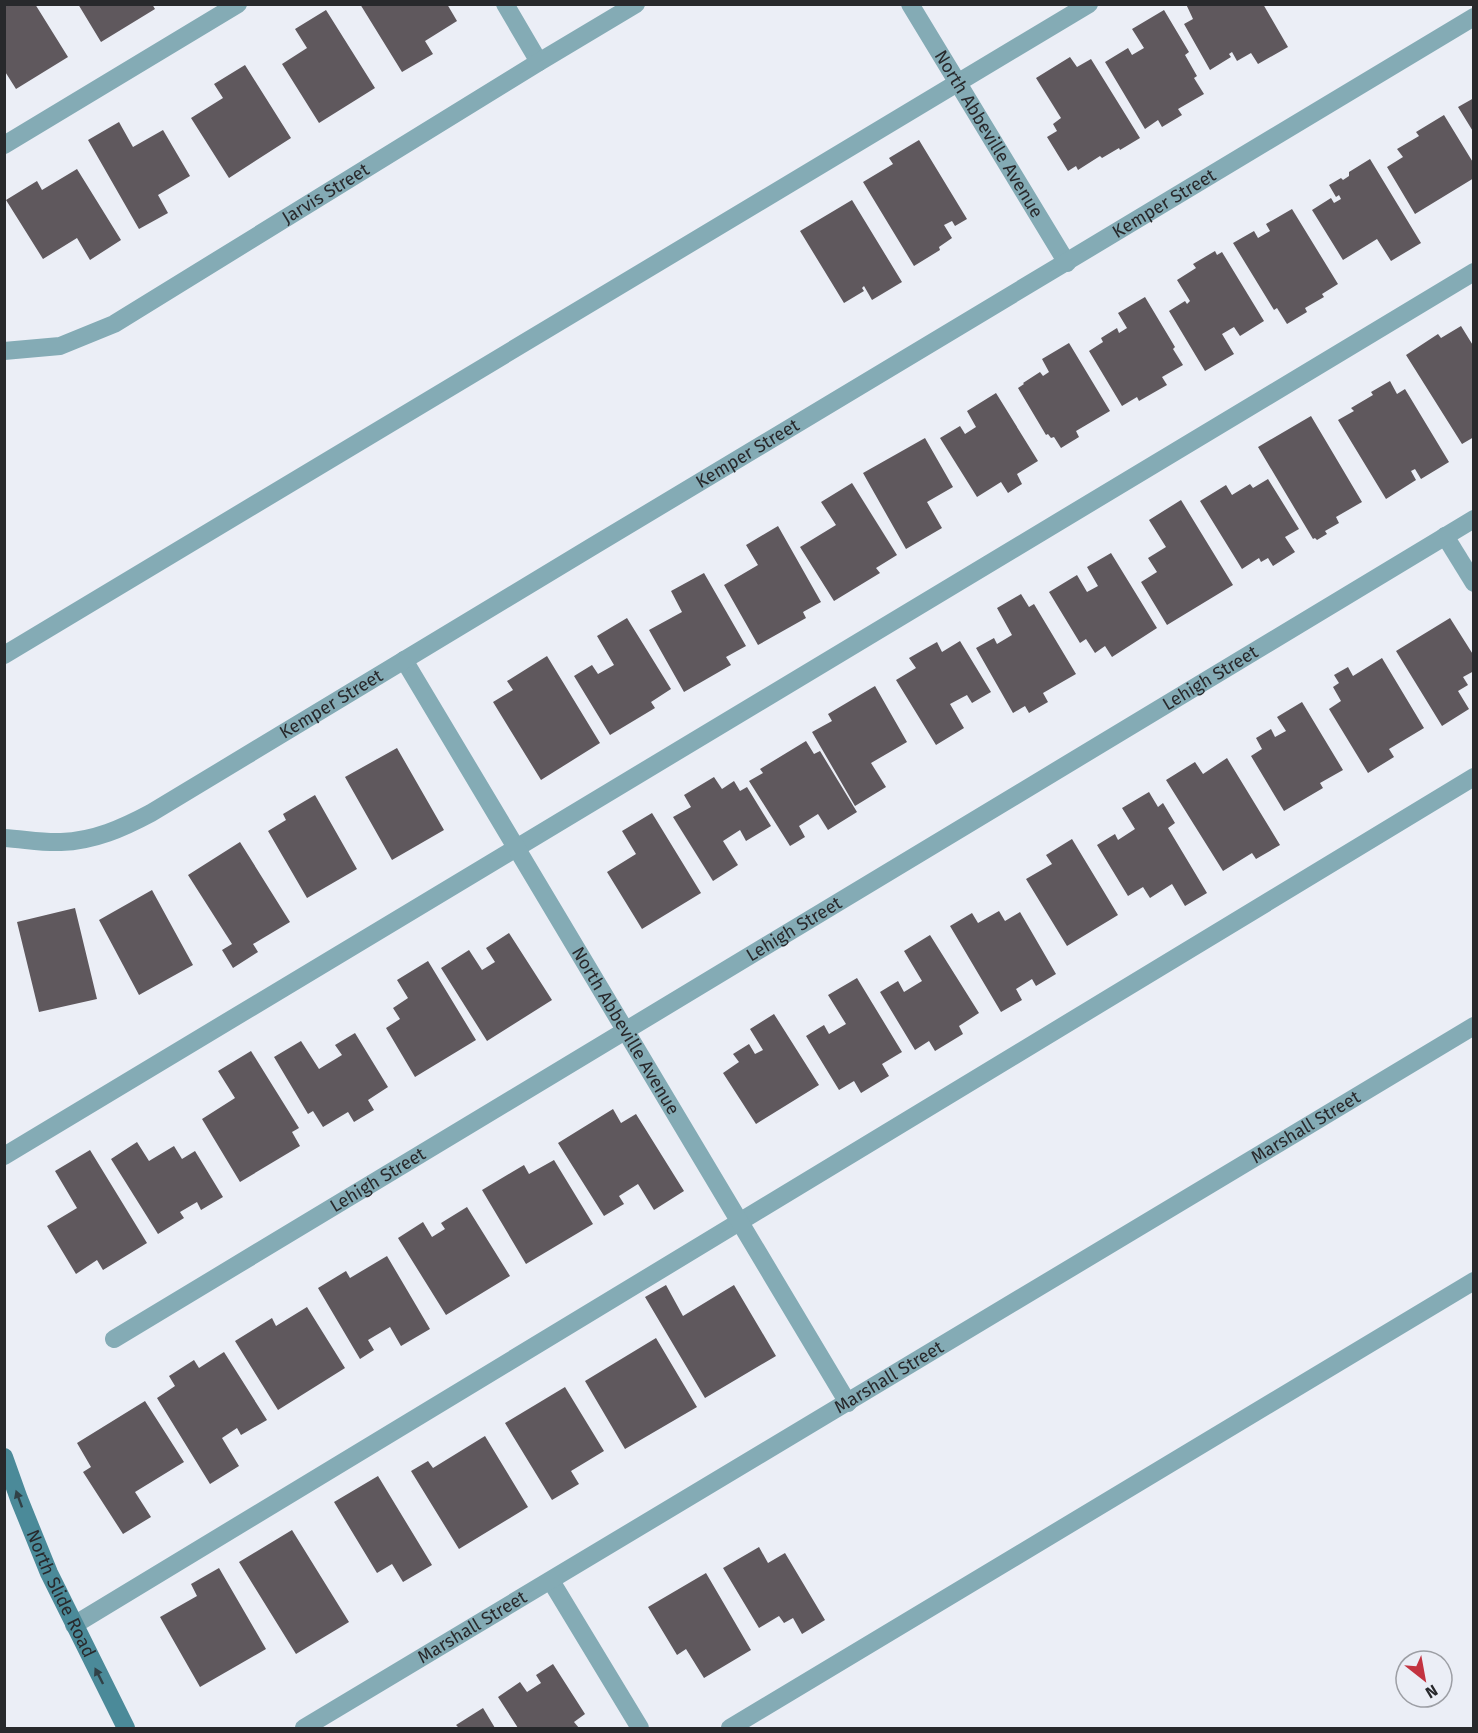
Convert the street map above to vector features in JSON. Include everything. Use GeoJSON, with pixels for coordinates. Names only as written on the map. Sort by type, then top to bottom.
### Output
{"type":"FeatureCollection","features":[{"type":"Feature","properties":{"kind":"main road","name":"North Slide Road"},"geometry":{"type":"LineString","coordinates":[[4,1457],[49,1573],[126,1728]]}},
{"type":"Feature","properties":{"kind":"street"},"geometry":{"type":"LineString","coordinates":[[4,145],[238,4]]}},
{"type":"Feature","properties":{"kind":"street"},"geometry":{"type":"LineString","coordinates":[[506,4],[539,62]]}},
{"type":"Feature","properties":{"kind":"street","name":"Jarvis Street"},"geometry":{"type":"LineString","coordinates":[[4,351],[60,346],[114,324],[636,4]]}},
{"type":"Feature","properties":{"kind":"street","name":"North Abbeville Avenue"},"geometry":{"type":"LineString","coordinates":[[910,4],[1067,262]]}},
{"type":"Feature","properties":{"kind":"street"},"geometry":{"type":"LineString","coordinates":[[4,655],[1089,4]]}},
{"type":"Feature","properties":{"kind":"street","name":"Kemper Street"},"geometry":{"type":"LineString","coordinates":[[4,838],[60,842],[83,840],[126,827],[1473,16]]}},
{"type":"Feature","properties":{"kind":"street"},"geometry":{"type":"LineString","coordinates":[[4,1156],[1473,272]]}},
{"type":"Feature","properties":{"kind":"street","name":"Lehigh Street"},"geometry":{"type":"LineString","coordinates":[[114,1339],[1473,519]]}},
{"type":"Feature","properties":{"kind":"street"},"geometry":{"type":"LineString","coordinates":[[1445,536],[1473,583]]}},
{"type":"Feature","properties":{"kind":"street","name":"North Abbeville Avenue"},"geometry":{"type":"LineString","coordinates":[[404,660],[848,1403]]}},
{"type":"Feature","properties":{"kind":"street"},"geometry":{"type":"LineString","coordinates":[[74,1625],[1473,777]]}},
{"type":"Feature","properties":{"kind":"street","name":"Marshall Street"},"geometry":{"type":"LineString","coordinates":[[304,1728],[1473,1026]]}},
{"type":"Feature","properties":{"kind":"street"},"geometry":{"type":"LineString","coordinates":[[730,1728],[1473,1281]]}},
{"type":"Feature","properties":{"kind":"street"},"geometry":{"type":"LineString","coordinates":[[551,1581],[640,1728]]}},
{"type":"Feature","properties":{"kind":"building"},"geometry":{"type":"Polygon","coordinates":[[[4,4],[35,4],[68,57],[16,89],[4,70],[4,4]]]}},
{"type":"Feature","properties":{"kind":"building"},"geometry":{"type":"Polygon","coordinates":[[[78,4],[152,4],[155,9],[101,42],[78,4]]]}},
{"type":"Feature","properties":{"kind":"building"},"geometry":{"type":"Polygon","coordinates":[[[360,4],[447,4],[457,21],[425,41],[433,54],[402,72],[360,4]]]}},
{"type":"Feature","properties":{"kind":"building"},"geometry":{"type":"Polygon","coordinates":[[[1186,4],[1263,4],[1288,47],[1258,64],[1251,53],[1237,61],[1232,52],[1229,54],[1231,57],[1210,70],[1184,24],[1193,19],[1186,4]]]}},
{"type":"Feature","properties":{"kind":"building"},"geometry":{"type":"Polygon","coordinates":[[[326,10],[375,88],[319,123],[282,64],[307,48],[295,29],[326,10]]]}},
{"type":"Feature","properties":{"kind":"building"},"geometry":{"type":"Polygon","coordinates":[[[1164,10],[1189,52],[1185,55],[1197,76],[1194,78],[1204,94],[1178,109],[1182,115],[1162,127],[1158,120],[1145,129],[1105,62],[1128,48],[1132,55],[1144,48],[1132,29],[1164,10]]]}},
{"type":"Feature","properties":{"kind":"building"},"geometry":{"type":"Polygon","coordinates":[[[1070,57],[1077,67],[1091,59],[1140,138],[1120,150],[1119,148],[1102,158],[1100,156],[1078,170],[1076,166],[1068,171],[1047,137],[1057,131],[1053,124],[1061,118],[1036,78],[1070,57]]]}},
{"type":"Feature","properties":{"kind":"building"},"geometry":{"type":"Polygon","coordinates":[[[245,65],[291,138],[229,178],[191,118],[223,98],[214,84],[245,65]]]}},
{"type":"Feature","properties":{"kind":"building"},"geometry":{"type":"Polygon","coordinates":[[[1474,98],[1474,133],[1458,107],[1474,98]]]}},
{"type":"Feature","properties":{"kind":"building"},"geometry":{"type":"Polygon","coordinates":[[[1444,115],[1474,164],[1474,178],[1415,214],[1387,167],[1403,157],[1397,149],[1419,136],[1416,132],[1444,115]]]}},
{"type":"Feature","properties":{"kind":"building"},"geometry":{"type":"Polygon","coordinates":[[[119,122],[133,147],[163,130],[190,176],[158,195],[168,213],[139,229],[88,140],[119,122]]]}},
{"type":"Feature","properties":{"kind":"building"},"geometry":{"type":"Polygon","coordinates":[[[919,140],[967,219],[955,226],[952,221],[944,225],[952,238],[939,247],[940,250],[914,266],[863,182],[893,164],[889,158],[919,140]]]}},
{"type":"Feature","properties":{"kind":"building"},"geometry":{"type":"Polygon","coordinates":[[[1370,159],[1421,243],[1391,261],[1377,239],[1343,260],[1312,210],[1331,198],[1334,203],[1341,199],[1339,195],[1336,197],[1329,185],[1341,178],[1343,180],[1349,176],[1349,172],[1370,159]]]}},
{"type":"Feature","properties":{"kind":"building"},"geometry":{"type":"Polygon","coordinates":[[[77,169],[121,240],[90,260],[77,238],[43,259],[6,200],[37,181],[42,190],[77,169]]]}},
{"type":"Feature","properties":{"kind":"building"},"geometry":{"type":"Polygon","coordinates":[[[852,200],[902,282],[872,300],[864,286],[862,288],[864,291],[844,303],[800,231],[852,200]]]}},
{"type":"Feature","properties":{"kind":"building"},"geometry":{"type":"Polygon","coordinates":[[[1292,209],[1338,284],[1322,294],[1324,297],[1305,308],[1307,312],[1287,324],[1277,308],[1274,310],[1233,243],[1254,231],[1258,238],[1270,231],[1266,224],[1292,209]]]}},
{"type":"Feature","properties":{"kind":"building"},"geometry":{"type":"Polygon","coordinates":[[[1215,251],[1217,255],[1222,252],[1264,321],[1240,336],[1234,327],[1222,334],[1234,354],[1205,371],[1169,311],[1185,301],[1187,304],[1190,301],[1177,280],[1196,268],[1193,264],[1215,251]]]}},
{"type":"Feature","properties":{"kind":"building"},"geometry":{"type":"Polygon","coordinates":[[[1145,297],[1183,365],[1162,377],[1167,385],[1139,401],[1137,397],[1122,406],[1089,351],[1103,342],[1101,338],[1117,328],[1119,333],[1127,328],[1118,313],[1145,297]]]}},
{"type":"Feature","properties":{"kind":"building"},"geometry":{"type":"Polygon","coordinates":[[[1461,326],[1474,347],[1474,437],[1462,444],[1406,355],[1438,334],[1441,338],[1461,326]]]}},
{"type":"Feature","properties":{"kind":"building"},"geometry":{"type":"Polygon","coordinates":[[[1069,343],[1110,411],[1076,431],[1079,437],[1061,448],[1054,437],[1046,435],[1018,388],[1040,372],[1043,376],[1049,372],[1042,359],[1069,343]]]}},
{"type":"Feature","properties":{"kind":"building"},"geometry":{"type":"Polygon","coordinates":[[[1390,381],[1397,394],[1405,389],[1449,462],[1421,479],[1415,469],[1411,471],[1416,480],[1386,499],[1338,420],[1354,411],[1351,408],[1373,395],[1371,392],[1390,381]]]}},
{"type":"Feature","properties":{"kind":"building"},"geometry":{"type":"Polygon","coordinates":[[[996,393],[1038,461],[1017,474],[1022,484],[1008,493],[1001,482],[977,497],[940,438],[960,426],[965,434],[976,427],[967,411],[996,393]]]}},
{"type":"Feature","properties":{"kind":"building"},"geometry":{"type":"Polygon","coordinates":[[[1311,416],[1362,502],[1336,517],[1339,523],[1325,531],[1327,534],[1317,540],[1313,539],[1258,447],[1311,416]]]}},
{"type":"Feature","properties":{"kind":"building"},"geometry":{"type":"Polygon","coordinates":[[[925,438],[953,487],[927,502],[942,528],[906,549],[863,473],[925,438]]]}},
{"type":"Feature","properties":{"kind":"building"},"geometry":{"type":"Polygon","coordinates":[[[1268,479],[1299,529],[1285,537],[1295,552],[1273,566],[1268,558],[1261,562],[1259,558],[1242,569],[1200,501],[1226,485],[1232,495],[1250,484],[1253,488],[1268,479]]]}},
{"type":"Feature","properties":{"kind":"building"},"geometry":{"type":"Polygon","coordinates":[[[852,483],[897,555],[876,568],[880,573],[834,601],[800,547],[836,525],[821,502],[852,483]]]}},
{"type":"Feature","properties":{"kind":"building"},"geometry":{"type":"Polygon","coordinates":[[[1181,500],[1233,585],[1167,625],[1141,582],[1157,572],[1148,558],[1166,547],[1149,520],[1181,500]]]}},
{"type":"Feature","properties":{"kind":"building"},"geometry":{"type":"Polygon","coordinates":[[[778,526],[821,602],[803,612],[806,618],[758,645],[724,585],[758,565],[746,545],[778,526]]]}},
{"type":"Feature","properties":{"kind":"building"},"geometry":{"type":"Polygon","coordinates":[[[1111,553],[1157,628],[1112,657],[1105,646],[1095,653],[1086,639],[1080,643],[1049,592],[1077,575],[1087,592],[1098,586],[1087,567],[1111,553]]]}},
{"type":"Feature","properties":{"kind":"building"},"geometry":{"type":"Polygon","coordinates":[[[704,573],[746,646],[726,657],[731,665],[684,692],[649,630],[682,612],[671,591],[704,573]]]}},
{"type":"Feature","properties":{"kind":"building"},"geometry":{"type":"Polygon","coordinates":[[[1021,594],[1029,607],[1034,604],[1076,674],[1043,693],[1048,702],[1029,713],[1025,706],[1013,713],[976,648],[994,638],[997,644],[1012,635],[997,608],[1021,594]]]}},
{"type":"Feature","properties":{"kind":"building"},"geometry":{"type":"Polygon","coordinates":[[[627,618],[671,689],[651,702],[655,708],[610,735],[574,676],[592,665],[598,674],[614,665],[597,636],[627,618]]]}},
{"type":"Feature","properties":{"kind":"building"},"geometry":{"type":"Polygon","coordinates":[[[1450,618],[1474,656],[1474,671],[1463,677],[1468,685],[1458,691],[1469,709],[1442,726],[1396,651],[1450,618]]]}},
{"type":"Feature","properties":{"kind":"building"},"geometry":{"type":"Polygon","coordinates":[[[960,641],[991,692],[972,703],[967,695],[950,704],[964,728],[936,745],[896,680],[916,668],[909,658],[937,642],[942,652],[960,641]]]}},
{"type":"Feature","properties":{"kind":"building"},"geometry":{"type":"Polygon","coordinates":[[[547,656],[600,743],[541,780],[493,702],[513,690],[507,681],[547,656]]]}},
{"type":"Feature","properties":{"kind":"building"},"geometry":{"type":"Polygon","coordinates":[[[1382,658],[1424,728],[1389,749],[1394,757],[1368,773],[1329,709],[1341,701],[1333,687],[1339,683],[1334,675],[1348,667],[1353,676],[1382,658]]]}},
{"type":"Feature","properties":{"kind":"building"},"geometry":{"type":"Polygon","coordinates":[[[875,686],[907,742],[871,763],[886,787],[855,806],[812,732],[832,721],[828,714],[875,686]]]}},
{"type":"Feature","properties":{"kind":"building"},"geometry":{"type":"Polygon","coordinates":[[[1302,702],[1343,770],[1320,783],[1323,788],[1284,811],[1251,756],[1262,749],[1256,738],[1271,729],[1275,737],[1286,731],[1277,717],[1302,702]]]}},
{"type":"Feature","properties":{"kind":"building"},"geometry":{"type":"Polygon","coordinates":[[[806,741],[814,754],[820,751],[857,812],[828,830],[818,814],[799,826],[805,837],[790,846],[749,781],[763,773],[760,769],[806,741]]]}},
{"type":"Feature","properties":{"kind":"building"},"geometry":{"type":"Polygon","coordinates":[[[397,748],[444,830],[392,860],[345,777],[397,748]]]}},
{"type":"Feature","properties":{"kind":"building"},"geometry":{"type":"Polygon","coordinates":[[[1227,758],[1280,845],[1256,859],[1252,853],[1223,871],[1166,780],[1195,762],[1203,774],[1227,758]]]}},
{"type":"Feature","properties":{"kind":"building"},"geometry":{"type":"Polygon","coordinates":[[[714,777],[722,789],[734,781],[740,791],[747,787],[771,826],[746,841],[740,830],[723,841],[738,865],[713,881],[673,817],[691,807],[684,795],[714,777]]]}},
{"type":"Feature","properties":{"kind":"building"},"geometry":{"type":"Polygon","coordinates":[[[1149,792],[1158,807],[1163,803],[1175,823],[1168,828],[1207,893],[1185,906],[1172,884],[1150,898],[1143,887],[1128,896],[1097,845],[1115,834],[1118,840],[1135,829],[1122,808],[1149,792]]]}},
{"type":"Feature","properties":{"kind":"building"},"geometry":{"type":"Polygon","coordinates":[[[315,795],[357,869],[307,898],[268,831],[286,820],[283,814],[315,795]]]}},
{"type":"Feature","properties":{"kind":"building"},"geometry":{"type":"Polygon","coordinates":[[[652,813],[701,893],[642,929],[607,872],[636,854],[622,831],[652,813]]]}},
{"type":"Feature","properties":{"kind":"building"},"geometry":{"type":"Polygon","coordinates":[[[1072,839],[1118,915],[1067,946],[1026,879],[1052,864],[1046,855],[1072,839]]]}},
{"type":"Feature","properties":{"kind":"building"},"geometry":{"type":"Polygon","coordinates":[[[240,842],[290,922],[253,944],[258,952],[233,968],[222,950],[232,944],[188,875],[240,842]]]}},
{"type":"Feature","properties":{"kind":"building"},"geometry":{"type":"Polygon","coordinates":[[[152,890],[193,965],[139,995],[99,920],[152,890]]]}},
{"type":"Feature","properties":{"kind":"building"},"geometry":{"type":"Polygon","coordinates":[[[75,908],[97,999],[39,1012],[17,922],[75,908]]]}},
{"type":"Feature","properties":{"kind":"building"},"geometry":{"type":"Polygon","coordinates":[[[999,911],[1005,921],[1020,912],[1056,974],[1036,986],[1032,979],[1016,989],[1022,1000],[1001,1012],[950,926],[972,913],[978,923],[999,911]]]}},
{"type":"Feature","properties":{"kind":"building"},"geometry":{"type":"Polygon","coordinates":[[[509,933],[552,1000],[487,1041],[441,968],[469,950],[482,970],[495,962],[486,948],[509,933]]]}},
{"type":"Feature","properties":{"kind":"building"},"geometry":{"type":"Polygon","coordinates":[[[930,935],[979,1013],[959,1026],[963,1034],[935,1051],[929,1041],[915,1050],[880,992],[898,981],[904,992],[922,981],[904,951],[930,935]]]}},
{"type":"Feature","properties":{"kind":"building"},"geometry":{"type":"Polygon","coordinates":[[[428,961],[476,1040],[415,1077],[386,1028],[400,1019],[393,1008],[408,998],[397,980],[428,961]]]}},
{"type":"Feature","properties":{"kind":"building"},"geometry":{"type":"Polygon","coordinates":[[[857,978],[902,1052],[882,1064],[889,1076],[861,1093],[854,1081],[839,1090],[806,1036],[824,1025],[829,1034],[846,1024],[828,995],[857,978]]]}},
{"type":"Feature","properties":{"kind":"building"},"geometry":{"type":"Polygon","coordinates":[[[774,1014],[819,1085],[756,1124],[723,1073],[739,1062],[733,1054],[749,1044],[755,1054],[763,1050],[750,1029],[774,1014]]]}},
{"type":"Feature","properties":{"kind":"building"},"geometry":{"type":"Polygon","coordinates":[[[355,1033],[388,1087],[368,1100],[374,1110],[354,1122],[348,1112],[323,1127],[313,1111],[308,1114],[274,1057],[301,1041],[319,1069],[342,1055],[335,1045],[355,1033]]]}},
{"type":"Feature","properties":{"kind":"building"},"geometry":{"type":"Polygon","coordinates":[[[251,1051],[299,1128],[292,1132],[300,1146],[240,1182],[202,1119],[235,1098],[218,1071],[251,1051]]]}},
{"type":"Feature","properties":{"kind":"building"},"geometry":{"type":"Polygon","coordinates":[[[613,1109],[621,1123],[636,1114],[684,1191],[654,1210],[638,1184],[619,1196],[624,1204],[604,1216],[558,1143],[613,1109]]]}},
{"type":"Feature","properties":{"kind":"building"},"geometry":{"type":"Polygon","coordinates":[[[137,1142],[149,1161],[174,1146],[182,1159],[195,1151],[223,1197],[201,1210],[197,1202],[180,1212],[184,1218],[158,1234],[111,1159],[137,1142]]]}},
{"type":"Feature","properties":{"kind":"building"},"geometry":{"type":"Polygon","coordinates":[[[90,1150],[147,1243],[103,1270],[97,1260],[76,1274],[47,1226],[77,1208],[55,1171],[90,1150]]]}},
{"type":"Feature","properties":{"kind":"building"},"geometry":{"type":"Polygon","coordinates":[[[554,1160],[593,1224],[526,1264],[482,1190],[524,1165],[529,1174],[554,1160]]]}},
{"type":"Feature","properties":{"kind":"building"},"geometry":{"type":"Polygon","coordinates":[[[467,1207],[510,1276],[446,1315],[398,1238],[423,1222],[432,1237],[445,1229],[441,1223],[467,1207]]]}},
{"type":"Feature","properties":{"kind":"building"},"geometry":{"type":"Polygon","coordinates":[[[387,1256],[430,1329],[401,1346],[390,1327],[368,1340],[374,1350],[360,1359],[318,1288],[346,1271],[350,1278],[387,1256]]]}},
{"type":"Feature","properties":{"kind":"building"},"geometry":{"type":"Polygon","coordinates":[[[666,1285],[683,1316],[734,1285],[776,1356],[705,1398],[645,1297],[666,1285]]]}},
{"type":"Feature","properties":{"kind":"building"},"geometry":{"type":"Polygon","coordinates":[[[307,1307],[345,1368],[278,1410],[235,1341],[272,1318],[276,1326],[307,1307]]]}},
{"type":"Feature","properties":{"kind":"building"},"geometry":{"type":"Polygon","coordinates":[[[656,1338],[697,1407],[625,1449],[585,1381],[656,1338]]]}},
{"type":"Feature","properties":{"kind":"building"},"geometry":{"type":"Polygon","coordinates":[[[224,1352],[267,1420],[241,1435],[237,1428],[222,1438],[239,1466],[210,1484],[157,1398],[175,1386],[169,1376],[194,1360],[199,1368],[224,1352]]]}},
{"type":"Feature","properties":{"kind":"building"},"geometry":{"type":"Polygon","coordinates":[[[565,1387],[604,1451],[571,1471],[579,1484],[552,1500],[505,1423],[565,1387]]]}},
{"type":"Feature","properties":{"kind":"building"},"geometry":{"type":"Polygon","coordinates":[[[145,1401],[184,1462],[135,1492],[151,1517],[123,1534],[83,1472],[91,1467],[77,1443],[145,1401]]]}},
{"type":"Feature","properties":{"kind":"building"},"geometry":{"type":"Polygon","coordinates":[[[485,1436],[528,1507],[459,1549],[411,1471],[428,1461],[433,1468],[485,1436]]]}},
{"type":"Feature","properties":{"kind":"building"},"geometry":{"type":"Polygon","coordinates":[[[378,1476],[432,1565],[403,1582],[392,1564],[377,1573],[334,1502],[378,1476]]]}},
{"type":"Feature","properties":{"kind":"building"},"geometry":{"type":"Polygon","coordinates":[[[292,1530],[349,1622],[296,1654],[239,1562],[292,1530]]]}},
{"type":"Feature","properties":{"kind":"building"},"geometry":{"type":"Polygon","coordinates":[[[759,1547],[768,1563],[785,1553],[825,1620],[802,1634],[793,1618],[784,1623],[779,1616],[759,1628],[723,1568],[759,1547]]]}},
{"type":"Feature","properties":{"kind":"building"},"geometry":{"type":"Polygon","coordinates":[[[219,1568],[266,1649],[200,1687],[160,1617],[197,1596],[191,1584],[219,1568]]]}},
{"type":"Feature","properties":{"kind":"building"},"geometry":{"type":"Polygon","coordinates":[[[706,1573],[751,1650],[704,1678],[686,1649],[677,1655],[648,1607],[706,1573]]]}},
{"type":"Feature","properties":{"kind":"building"},"geometry":{"type":"Polygon","coordinates":[[[553,1664],[585,1714],[574,1722],[579,1728],[518,1728],[498,1697],[520,1682],[527,1692],[541,1683],[536,1675],[553,1664]]]}},
{"type":"Feature","properties":{"kind":"building"},"geometry":{"type":"Polygon","coordinates":[[[483,1708],[495,1728],[459,1728],[456,1725],[483,1708]]]}}]}
